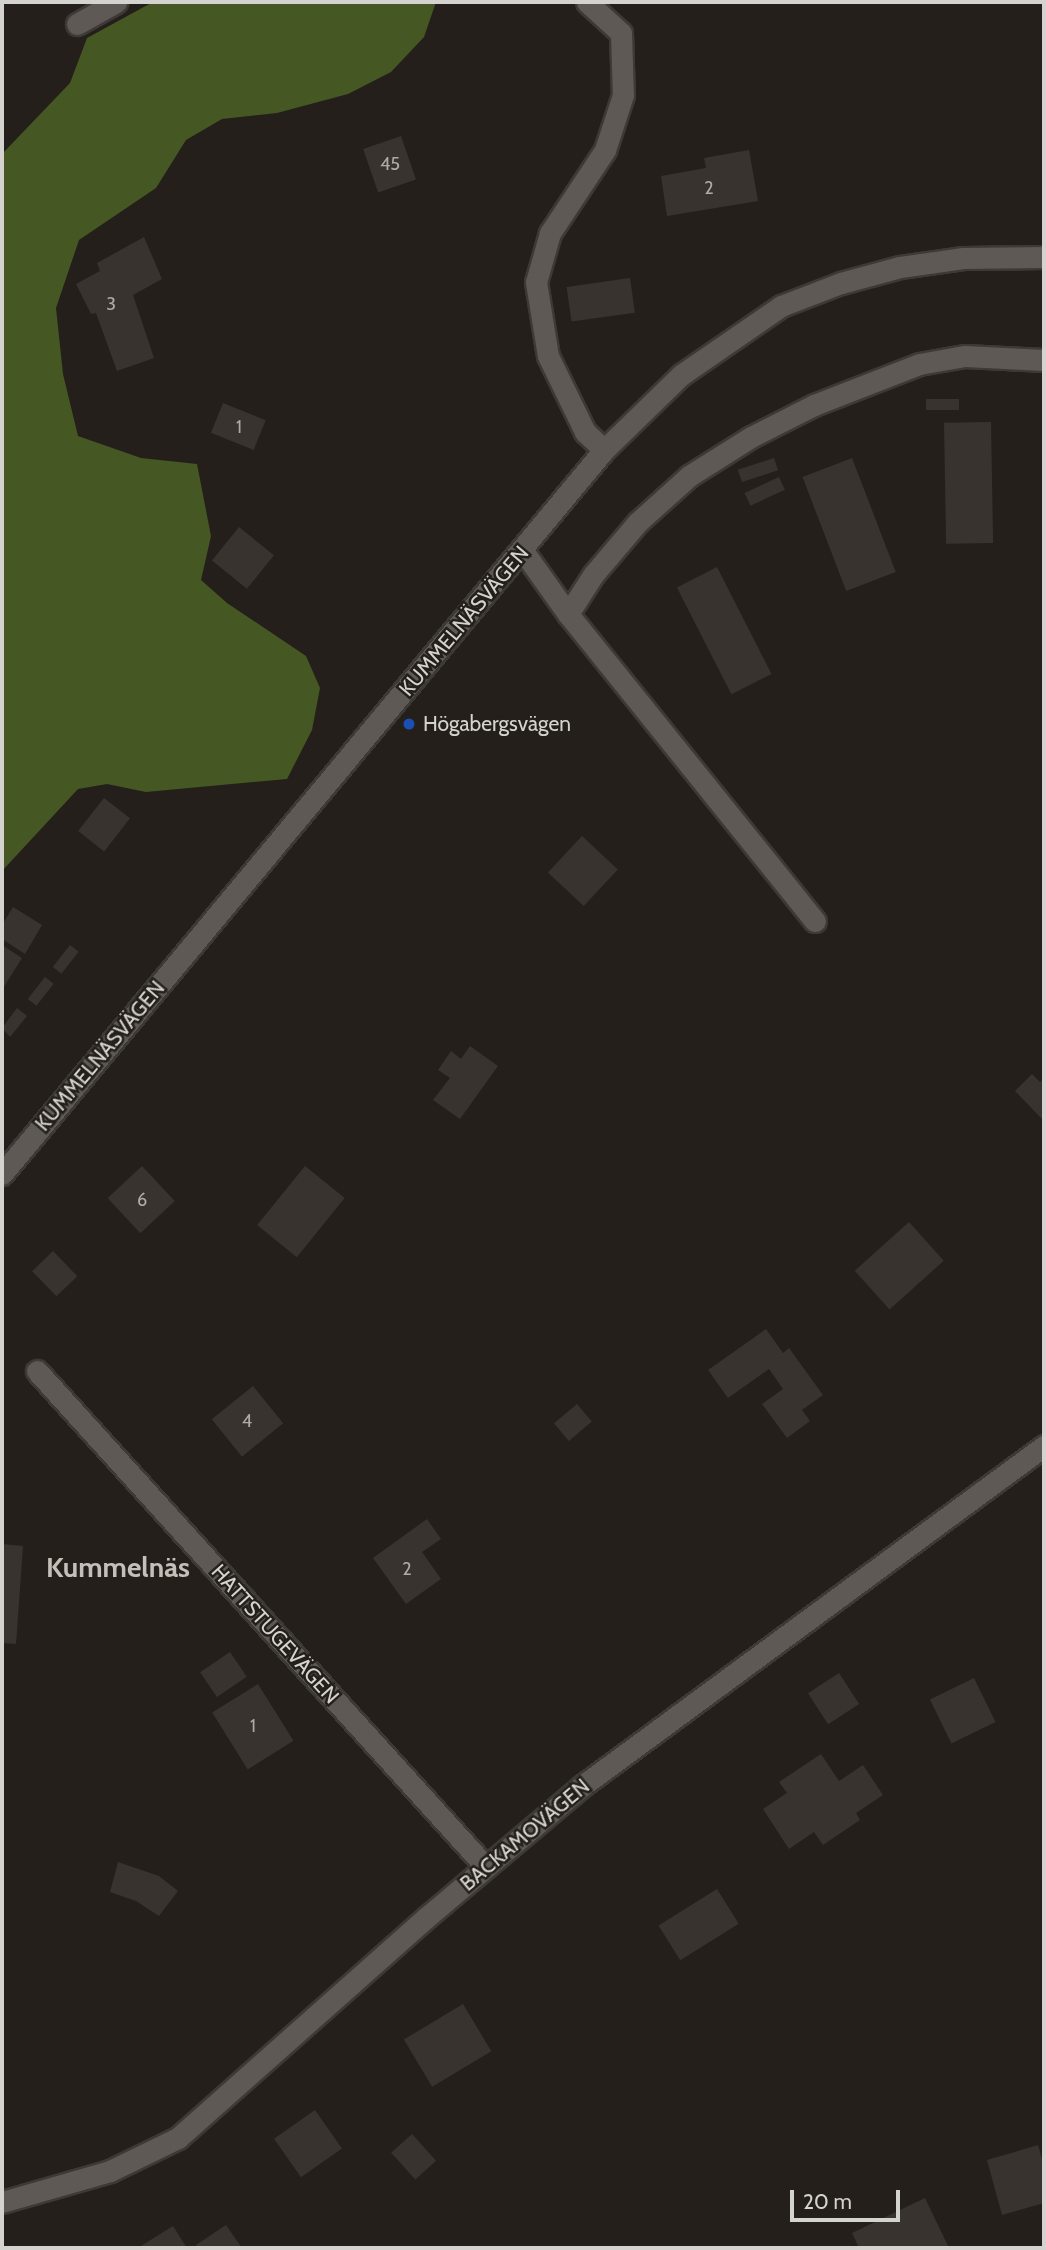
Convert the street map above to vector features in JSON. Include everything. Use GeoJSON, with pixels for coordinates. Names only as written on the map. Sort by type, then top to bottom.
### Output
{"type":"FeatureCollection","features":[{"type":"Feature","properties":{"kind":"street"},"geometry":{"type":"LineString","coordinates":[[77,24],[116,2]]}},
{"type":"Feature","properties":{"kind":"street"},"geometry":{"type":"LineString","coordinates":[[587,2],[621,33],[623,95],[605,150],[550,233],[536,282],[548,356],[585,432],[604,450]]}},
{"type":"Feature","properties":{"kind":"street","name":"KUMMELNÄSVÄGEN"},"geometry":{"type":"LineString","coordinates":[[2,1174],[523,551],[604,450],[681,374],[781,306],[841,283],[900,267],[963,258],[1044,257]]}},
{"type":"Feature","properties":{"kind":"street"},"geometry":{"type":"LineString","coordinates":[[568,614],[593,575],[638,522],[689,476],[751,437],[826,400],[919,364],[965,356],[1044,359]]}},
{"type":"Feature","properties":{"kind":"street"},"geometry":{"type":"LineString","coordinates":[[523,551],[568,614],[815,920]]}},
{"type":"Feature","properties":{"kind":"street","name":"HATTSTUGEVÄGEN"},"geometry":{"type":"LineString","coordinates":[[37,1371],[485,1866]]}},
{"type":"Feature","properties":{"kind":"street","name":"BACKAMOVÄGEN"},"geometry":{"type":"LineString","coordinates":[[2,2202],[110,2172],[178,2138],[485,1866],[582,1786],[1044,1446]]}},
{"type":"Feature","properties":{"kind":"green space"},"geometry":{"type":"Polygon","coordinates":[[[153,2],[436,2],[424,37],[391,72],[348,94],[277,113],[222,119],[186,140],[156,188],[79,240],[56,308],[63,374],[78,436],[141,458],[197,464],[211,536],[201,580],[227,603],[306,656],[320,688],[312,730],[287,779],[146,792],[107,784],[78,789],[2,871],[2,154],[70,83],[87,38],[153,2]]]}},
{"type":"Feature","properties":{"kind":"building"},"geometry":{"type":"Polygon","coordinates":[[[401,136],[416,179],[378,193],[363,149],[401,136]]]}},
{"type":"Feature","properties":{"kind":"building"},"geometry":{"type":"Polygon","coordinates":[[[749,150],[758,201],[667,216],[661,176],[706,168],[704,158],[749,150]]]}},
{"type":"Feature","properties":{"kind":"building"},"geometry":{"type":"Polygon","coordinates":[[[144,237],[162,279],[133,295],[154,358],[117,371],[96,313],[91,314],[76,284],[100,271],[97,263],[144,237]]]}},
{"type":"Feature","properties":{"kind":"building"},"geometry":{"type":"Polygon","coordinates":[[[630,278],[635,313],[571,322],[567,287],[630,278]]]}},
{"type":"Feature","properties":{"kind":"building"},"geometry":{"type":"Polygon","coordinates":[[[926,399],[959,399],[959,410],[926,410],[926,399]]]}},
{"type":"Feature","properties":{"kind":"building"},"geometry":{"type":"Polygon","coordinates":[[[223,403],[266,420],[254,450],[211,433],[223,403]]]}},
{"type":"Feature","properties":{"kind":"building"},"geometry":{"type":"Polygon","coordinates":[[[991,422],[993,543],[946,544],[944,423],[991,422]]]}},
{"type":"Feature","properties":{"kind":"building"},"geometry":{"type":"Polygon","coordinates":[[[774,458],[778,470],[742,482],[738,470],[774,458]]]}},
{"type":"Feature","properties":{"kind":"building"},"geometry":{"type":"Polygon","coordinates":[[[852,458],[896,572],[846,591],[803,477],[852,458]]]}},
{"type":"Feature","properties":{"kind":"building"},"geometry":{"type":"Polygon","coordinates":[[[779,477],[785,490],[750,506],[745,493],[779,477]]]}},
{"type":"Feature","properties":{"kind":"building"},"geometry":{"type":"Polygon","coordinates":[[[239,527],[274,555],[247,589],[212,560],[239,527]]]}},
{"type":"Feature","properties":{"kind":"building"},"geometry":{"type":"Polygon","coordinates":[[[717,567],[771,674],[731,694],[677,587],[717,567]]]}},
{"type":"Feature","properties":{"kind":"building"},"geometry":{"type":"Polygon","coordinates":[[[104,798],[130,818],[104,851],[78,831],[104,798]]]}},
{"type":"Feature","properties":{"kind":"building"},"geometry":{"type":"Polygon","coordinates":[[[582,836],[618,869],[584,906],[548,873],[582,836]]]}},
{"type":"Feature","properties":{"kind":"building"},"geometry":{"type":"Polygon","coordinates":[[[13,907],[42,925],[25,954],[2,939],[2,925],[13,907]]]}},
{"type":"Feature","properties":{"kind":"building"},"geometry":{"type":"Polygon","coordinates":[[[2,945],[22,958],[2,990],[2,945]]]}},
{"type":"Feature","properties":{"kind":"building"},"geometry":{"type":"Polygon","coordinates":[[[70,945],[79,952],[61,974],[53,967],[70,945]]]}},
{"type":"Feature","properties":{"kind":"building"},"geometry":{"type":"Polygon","coordinates":[[[45,977],[54,984],[36,1006],[28,999],[45,977]]]}},
{"type":"Feature","properties":{"kind":"building"},"geometry":{"type":"Polygon","coordinates":[[[17,1008],[27,1016],[10,1037],[2,1028],[17,1008]]]}},
{"type":"Feature","properties":{"kind":"building"},"geometry":{"type":"Polygon","coordinates":[[[470,1046],[498,1066],[460,1119],[433,1100],[450,1078],[438,1070],[451,1051],[461,1059],[470,1046]]]}},
{"type":"Feature","properties":{"kind":"building"},"geometry":{"type":"Polygon","coordinates":[[[1032,1074],[1040,1082],[1044,1078],[1044,1121],[1015,1091],[1032,1074]]]}},
{"type":"Feature","properties":{"kind":"building"},"geometry":{"type":"Polygon","coordinates":[[[142,1166],[175,1201],[140,1233],[108,1198],[142,1166]]]}},
{"type":"Feature","properties":{"kind":"building"},"geometry":{"type":"Polygon","coordinates":[[[305,1166],[345,1198],[297,1257],[257,1225],[305,1166]]]}},
{"type":"Feature","properties":{"kind":"building"},"geometry":{"type":"Polygon","coordinates":[[[909,1222],[944,1261],[890,1309],[855,1271],[909,1222]]]}},
{"type":"Feature","properties":{"kind":"building"},"geometry":{"type":"Polygon","coordinates":[[[53,1251],[77,1276],[56,1296],[32,1271],[53,1251]]]}},
{"type":"Feature","properties":{"kind":"building"},"geometry":{"type":"Polygon","coordinates":[[[766,1329],[783,1353],[789,1348],[823,1395],[802,1410],[810,1421],[787,1438],[762,1404],[783,1389],[769,1369],[728,1398],[708,1370],[766,1329]]]}},
{"type":"Feature","properties":{"kind":"building"},"geometry":{"type":"Polygon","coordinates":[[[253,1386],[283,1423],[242,1457],[212,1419],[253,1386]]]}},
{"type":"Feature","properties":{"kind":"building"},"geometry":{"type":"Polygon","coordinates":[[[577,1404],[592,1422],[569,1441],[554,1423],[577,1404]]]}},
{"type":"Feature","properties":{"kind":"building"},"geometry":{"type":"Polygon","coordinates":[[[427,1519],[441,1539],[422,1552],[441,1579],[406,1604],[373,1558],[427,1519]]]}},
{"type":"Feature","properties":{"kind":"building"},"geometry":{"type":"Polygon","coordinates":[[[2,1544],[23,1546],[16,1644],[2,1643],[2,1544]]]}},
{"type":"Feature","properties":{"kind":"building"},"geometry":{"type":"Polygon","coordinates":[[[230,1652],[247,1677],[217,1697],[200,1672],[230,1652]]]}},
{"type":"Feature","properties":{"kind":"building"},"geometry":{"type":"Polygon","coordinates":[[[839,1673],[859,1704],[828,1724],[808,1693],[839,1673]]]}},
{"type":"Feature","properties":{"kind":"building"},"geometry":{"type":"Polygon","coordinates":[[[974,1678],[995,1722],[951,1744],[930,1699],[974,1678]]]}},
{"type":"Feature","properties":{"kind":"building"},"geometry":{"type":"Polygon","coordinates":[[[258,1684],[294,1741],[248,1769],[212,1713],[258,1684]]]}},
{"type":"Feature","properties":{"kind":"building"},"geometry":{"type":"Polygon","coordinates":[[[821,1754],[839,1781],[863,1765],[883,1795],[856,1813],[860,1820],[823,1845],[814,1832],[789,1849],[763,1809],[787,1793],[779,1782],[821,1754]]]}},
{"type":"Feature","properties":{"kind":"building"},"geometry":{"type":"Polygon","coordinates":[[[118,1862],[159,1876],[178,1891],[159,1916],[136,1901],[110,1892],[118,1862]]]}},
{"type":"Feature","properties":{"kind":"building"},"geometry":{"type":"Polygon","coordinates":[[[717,1889],[739,1924],[680,1960],[658,1926],[717,1889]]]}},
{"type":"Feature","properties":{"kind":"building"},"geometry":{"type":"Polygon","coordinates":[[[463,2004],[491,2051],[432,2087],[404,2040],[463,2004]]]}},
{"type":"Feature","properties":{"kind":"building"},"geometry":{"type":"Polygon","coordinates":[[[315,2110],[342,2149],[301,2177],[274,2139],[315,2110]]]}},
{"type":"Feature","properties":{"kind":"building"},"geometry":{"type":"Polygon","coordinates":[[[412,2134],[436,2161],[415,2179],[391,2153],[412,2134]]]}},
{"type":"Feature","properties":{"kind":"building"},"geometry":{"type":"Polygon","coordinates":[[[1038,2145],[1044,2166],[1044,2203],[1002,2215],[987,2160],[1038,2145]]]}},
{"type":"Feature","properties":{"kind":"building"},"geometry":{"type":"Polygon","coordinates":[[[925,2198],[949,2248],[859,2248],[852,2233],[925,2198]]]}},
{"type":"Feature","properties":{"kind":"building"},"geometry":{"type":"Polygon","coordinates":[[[226,2225],[242,2248],[198,2248],[196,2245],[226,2225]]]}},
{"type":"Feature","properties":{"kind":"building"},"geometry":{"type":"Polygon","coordinates":[[[173,2226],[187,2248],[141,2246],[173,2226]]]}},
{"type":"Feature","properties":{"kind":"place","name":"Högabergsvägen"},"geometry":{"type":"Point","coordinates":[409,724]}},
{"type":"Feature","properties":{"kind":"district","name":"Kummelnäs"},"geometry":{"type":"Point","coordinates":[118,1567]}}]}
